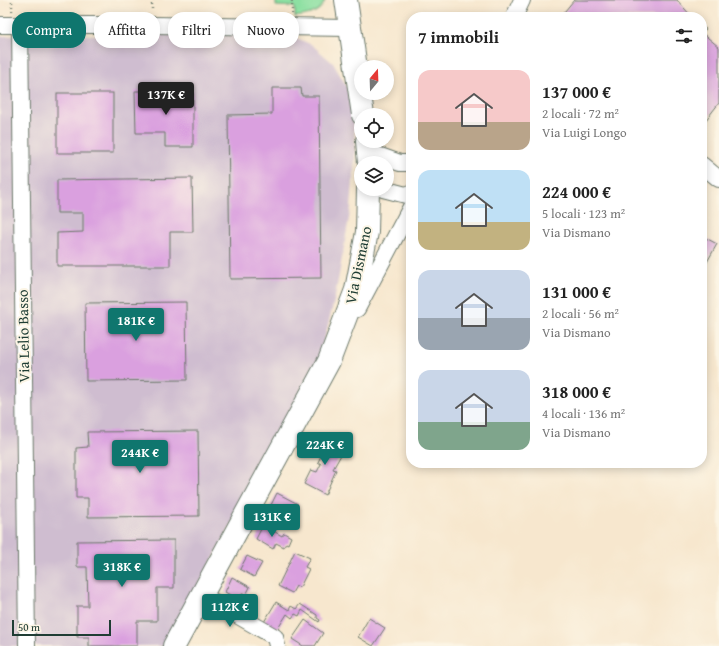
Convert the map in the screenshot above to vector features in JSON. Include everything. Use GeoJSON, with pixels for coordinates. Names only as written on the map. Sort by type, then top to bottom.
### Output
{"type":"FeatureCollection","features":[{"type":"Feature","properties":{"kind":"main road"},"geometry":{"type":"LineString","coordinates":[[346,0],[362,108]]}},
{"type":"Feature","properties":{"kind":"main road","name":"Via Dismano"},"geometry":{"type":"LineString","coordinates":[[174,646],[329,361],[356,290],[367,232],[368,196]]}},
{"type":"Feature","properties":{"kind":"street"},"geometry":{"type":"LineString","coordinates":[[0,25],[12,25]]}},
{"type":"Feature","properties":{"kind":"street"},"geometry":{"type":"LineString","coordinates":[[86,25],[350,28]]}},
{"type":"Feature","properties":{"kind":"street","name":"Via Lelio Basso"},"geometry":{"type":"LineString","coordinates":[[20,48],[26,646]]}},
{"type":"Feature","properties":{"kind":"street"},"geometry":{"type":"LineString","coordinates":[[368,152],[400,163],[406,163]]}},
{"type":"Feature","properties":{"kind":"street"},"geometry":{"type":"LineString","coordinates":[[707,169],[719,179]]}},
{"type":"Feature","properties":{"kind":"street"},"geometry":{"type":"LineString","coordinates":[[394,192],[406,195]]}},
{"type":"Feature","properties":{"kind":"street","name":"Via Dismano"},"geometry":{"type":"LineString","coordinates":[[329,361],[406,216]]}},
{"type":"Feature","properties":{"kind":"street"},"geometry":{"type":"LineString","coordinates":[[202,595],[275,637],[277,646]]}},
{"type":"Feature","properties":{"kind":"shaded area"},"geometry":{"type":"Polygon","coordinates":[[[233,33],[233,48],[299,48],[299,39],[312,45],[333,63],[347,87],[354,124],[355,156],[351,207],[335,297],[318,365],[166,646],[0,646],[0,36],[12,36],[12,48],[86,48],[86,35],[94,35],[94,48],[160,48],[160,34],[168,34],[168,48],[225,48],[225,34],[233,33]]]}},
{"type":"Feature","properties":{"kind":"green space"},"geometry":{"type":"Polygon","coordinates":[[[276,0],[325,0],[323,5],[317,11],[299,16],[299,12],[295,12],[295,7],[276,6],[276,0]]]}},
{"type":"Feature","properties":{"kind":"building"},"geometry":{"type":"Polygon","coordinates":[[[574,0],[677,0],[688,12],[564,12],[574,0]]]}},
{"type":"Feature","properties":{"kind":"building"},"geometry":{"type":"Polygon","coordinates":[[[707,37],[719,47],[719,103],[707,119],[707,37]]]}},
{"type":"Feature","properties":{"kind":"building"},"geometry":{"type":"Polygon","coordinates":[[[272,88],[301,88],[302,96],[319,96],[321,278],[230,279],[228,115],[272,114],[272,88]]]}},
{"type":"Feature","properties":{"kind":"building"},"geometry":{"type":"Polygon","coordinates":[[[135,91],[193,91],[193,147],[165,147],[165,133],[136,133],[135,91]]]}},
{"type":"Feature","properties":{"kind":"building"},"geometry":{"type":"Polygon","coordinates":[[[57,93],[113,93],[113,153],[57,153],[57,93]]]}},
{"type":"Feature","properties":{"kind":"building"},"geometry":{"type":"Polygon","coordinates":[[[192,178],[193,232],[170,232],[170,266],[57,266],[57,233],[83,232],[83,213],[57,213],[57,180],[192,178]]]}},
{"type":"Feature","properties":{"kind":"building"},"geometry":{"type":"Polygon","coordinates":[[[707,239],[717,244],[707,262],[707,239]]]}},
{"type":"Feature","properties":{"kind":"building"},"geometry":{"type":"Polygon","coordinates":[[[186,302],[187,380],[86,381],[85,303],[186,302]]]}},
{"type":"Feature","properties":{"kind":"building"},"geometry":{"type":"Polygon","coordinates":[[[198,431],[199,516],[88,517],[88,498],[76,498],[76,448],[88,447],[87,432],[198,431]]]}},
{"type":"Feature","properties":{"kind":"building"},"geometry":{"type":"Polygon","coordinates":[[[324,436],[346,446],[333,469],[336,470],[325,495],[304,484],[311,470],[317,472],[321,464],[318,462],[323,452],[318,449],[324,436]]]}},
{"type":"Feature","properties":{"kind":"building"},"geometry":{"type":"Polygon","coordinates":[[[277,493],[298,504],[288,522],[268,511],[277,493]]]}},
{"type":"Feature","properties":{"kind":"building"},"geometry":{"type":"Polygon","coordinates":[[[263,525],[282,536],[284,533],[291,537],[288,544],[286,543],[284,547],[276,543],[273,549],[256,539],[263,525]]]}},
{"type":"Feature","properties":{"kind":"building"},"geometry":{"type":"Polygon","coordinates":[[[174,540],[174,588],[157,588],[157,621],[137,621],[137,646],[89,646],[89,637],[77,637],[77,606],[88,606],[87,567],[77,567],[77,541],[174,540]]]}},
{"type":"Feature","properties":{"kind":"building"},"geometry":{"type":"Polygon","coordinates":[[[295,551],[310,558],[305,567],[309,569],[300,587],[296,586],[292,593],[278,586],[295,551]]]}},
{"type":"Feature","properties":{"kind":"building"},"geometry":{"type":"Polygon","coordinates":[[[247,556],[262,563],[254,577],[240,569],[247,556]]]}},
{"type":"Feature","properties":{"kind":"building"},"geometry":{"type":"Polygon","coordinates":[[[232,577],[250,587],[246,595],[242,594],[239,600],[225,592],[232,577]]]}},
{"type":"Feature","properties":{"kind":"building"},"geometry":{"type":"Polygon","coordinates":[[[276,602],[289,610],[291,606],[296,609],[300,604],[317,615],[317,618],[320,620],[319,622],[302,610],[299,616],[295,614],[292,618],[287,614],[277,630],[264,622],[276,602]]]}},
{"type":"Feature","properties":{"kind":"building"},"geometry":{"type":"Polygon","coordinates":[[[369,618],[385,628],[373,646],[358,637],[369,618]]]}},
{"type":"Feature","properties":{"kind":"building"},"geometry":{"type":"Polygon","coordinates":[[[305,620],[323,633],[315,646],[303,646],[292,639],[305,620]]]}}]}
